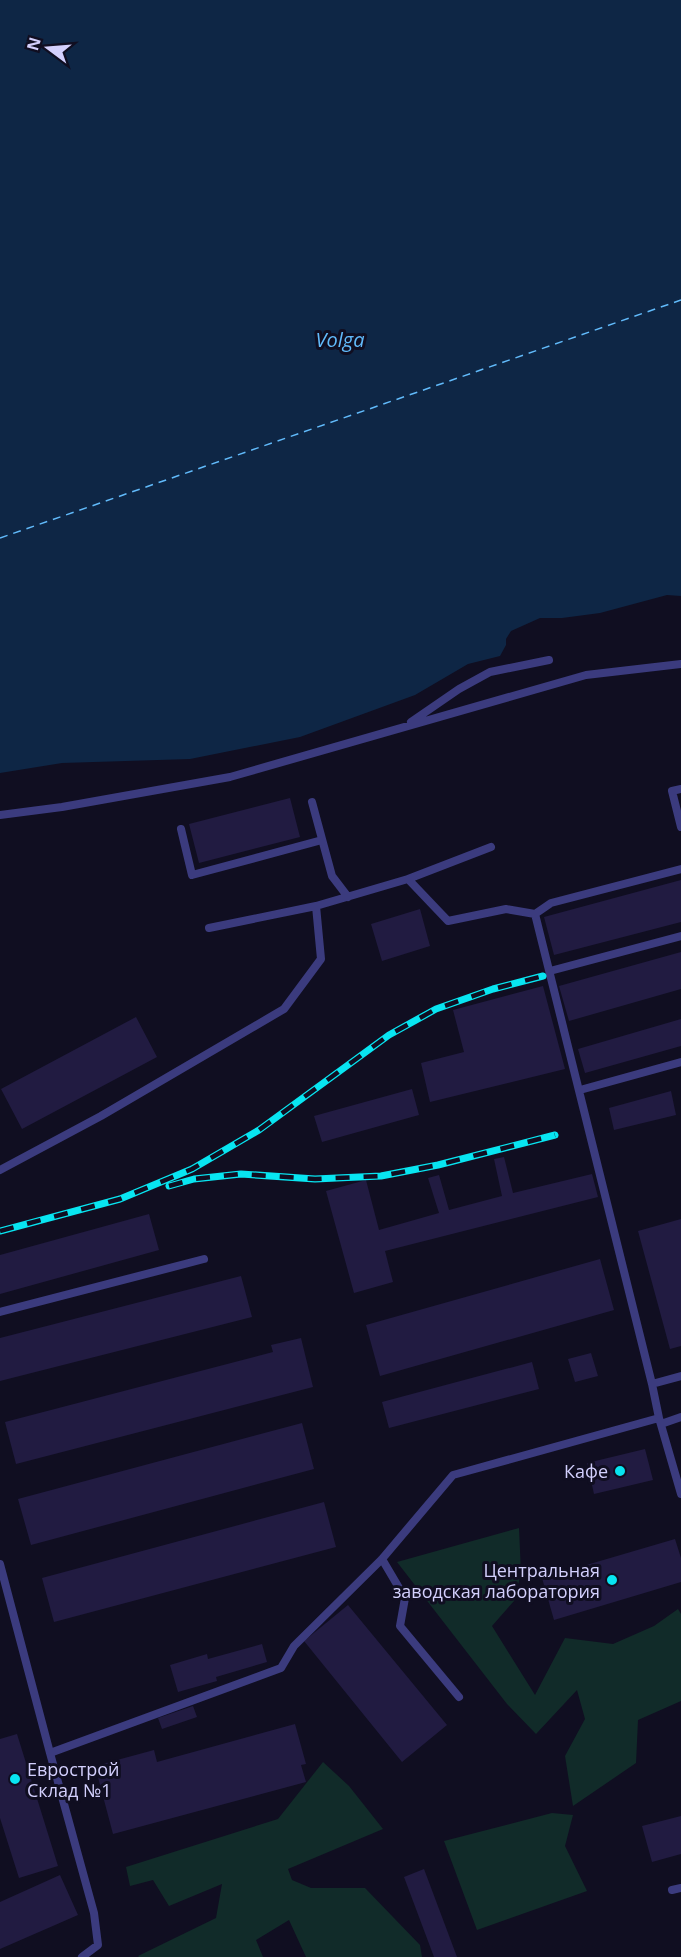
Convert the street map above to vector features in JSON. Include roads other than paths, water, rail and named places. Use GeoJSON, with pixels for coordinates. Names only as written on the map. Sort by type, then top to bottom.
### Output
{"type":"FeatureCollection","features":[{"type":"Feature","properties":{"kind":"lane"},"geometry":{"type":"LineString","coordinates":[[406,726],[459,689],[490,672],[549,660]]}},
{"type":"Feature","properties":{"kind":"lane"},"geometry":{"type":"LineString","coordinates":[[0,815],[62,807],[230,777],[586,675],[681,664]]}},
{"type":"Feature","properties":{"kind":"lane"},"geometry":{"type":"LineString","coordinates":[[681,789],[672,791],[681,827]]}},
{"type":"Feature","properties":{"kind":"lane"},"geometry":{"type":"LineString","coordinates":[[312,802],[332,876],[348,897]]}},
{"type":"Feature","properties":{"kind":"lane"},"geometry":{"type":"LineString","coordinates":[[181,829],[192,875],[322,840]]}},
{"type":"Feature","properties":{"kind":"lane"},"geometry":{"type":"LineString","coordinates":[[209,928],[316,906],[348,897],[408,879],[491,847]]}},
{"type":"Feature","properties":{"kind":"lane"},"geometry":{"type":"LineString","coordinates":[[408,879],[448,921],[506,909],[535,914],[551,903],[681,868]]}},
{"type":"Feature","properties":{"kind":"lane"},"geometry":{"type":"LineString","coordinates":[[0,1170],[100,1116],[284,1010],[321,959],[316,906]]}},
{"type":"Feature","properties":{"kind":"lane"},"geometry":{"type":"LineString","coordinates":[[535,914],[660,1421],[681,1494]]}},
{"type":"Feature","properties":{"kind":"lane"},"geometry":{"type":"LineString","coordinates":[[550,971],[681,936]]}},
{"type":"Feature","properties":{"kind":"lane"},"geometry":{"type":"LineString","coordinates":[[580,1090],[681,1062]]}},
{"type":"Feature","properties":{"kind":"lane"},"geometry":{"type":"LineString","coordinates":[[0,1312],[204,1258]]}},
{"type":"Feature","properties":{"kind":"lane"},"geometry":{"type":"LineString","coordinates":[[652,1384],[681,1376]]}},
{"type":"Feature","properties":{"kind":"lane"},"geometry":{"type":"LineString","coordinates":[[50,1754],[281,1668],[294,1646],[382,1559],[453,1475],[681,1417]]}},
{"type":"Feature","properties":{"kind":"lane"},"geometry":{"type":"LineString","coordinates":[[382,1559],[405,1598],[399,1626],[459,1697]]}},
{"type":"Feature","properties":{"kind":"lane"},"geometry":{"type":"LineString","coordinates":[[0,1564],[94,1913],[98,1945],[82,1957]]}},
{"type":"Feature","properties":{"kind":"water","name":"Volga"},"geometry":{"type":"Polygon","coordinates":[[[0,0],[681,0],[681,596],[667,595],[600,613],[562,618],[540,618],[511,631],[500,656],[468,664],[415,695],[300,737],[190,759],[62,763],[0,773],[0,0]]]}},
{"type":"Feature","properties":{"kind":"railway"},"geometry":{"type":"LineString","coordinates":[[0,1231],[120,1199],[192,1169],[259,1130],[389,1035],[436,1009],[493,989],[543,976]]}},
{"type":"Feature","properties":{"kind":"railway"},"geometry":{"type":"LineString","coordinates":[[169,1186],[194,1179],[241,1174],[315,1179],[381,1176],[438,1165],[555,1135]]}},
{"type":"Feature","properties":{"kind":"place","name":"Кафе"},"geometry":{"type":"Point","coordinates":[620,1471]}},
{"type":"Feature","properties":{"kind":"place","name":"Центральная заводская лаборатория"},"geometry":{"type":"Point","coordinates":[612,1580]}},
{"type":"Feature","properties":{"kind":"place","name":"Еврострой Склад №1"},"geometry":{"type":"Point","coordinates":[15,1779]}}]}
